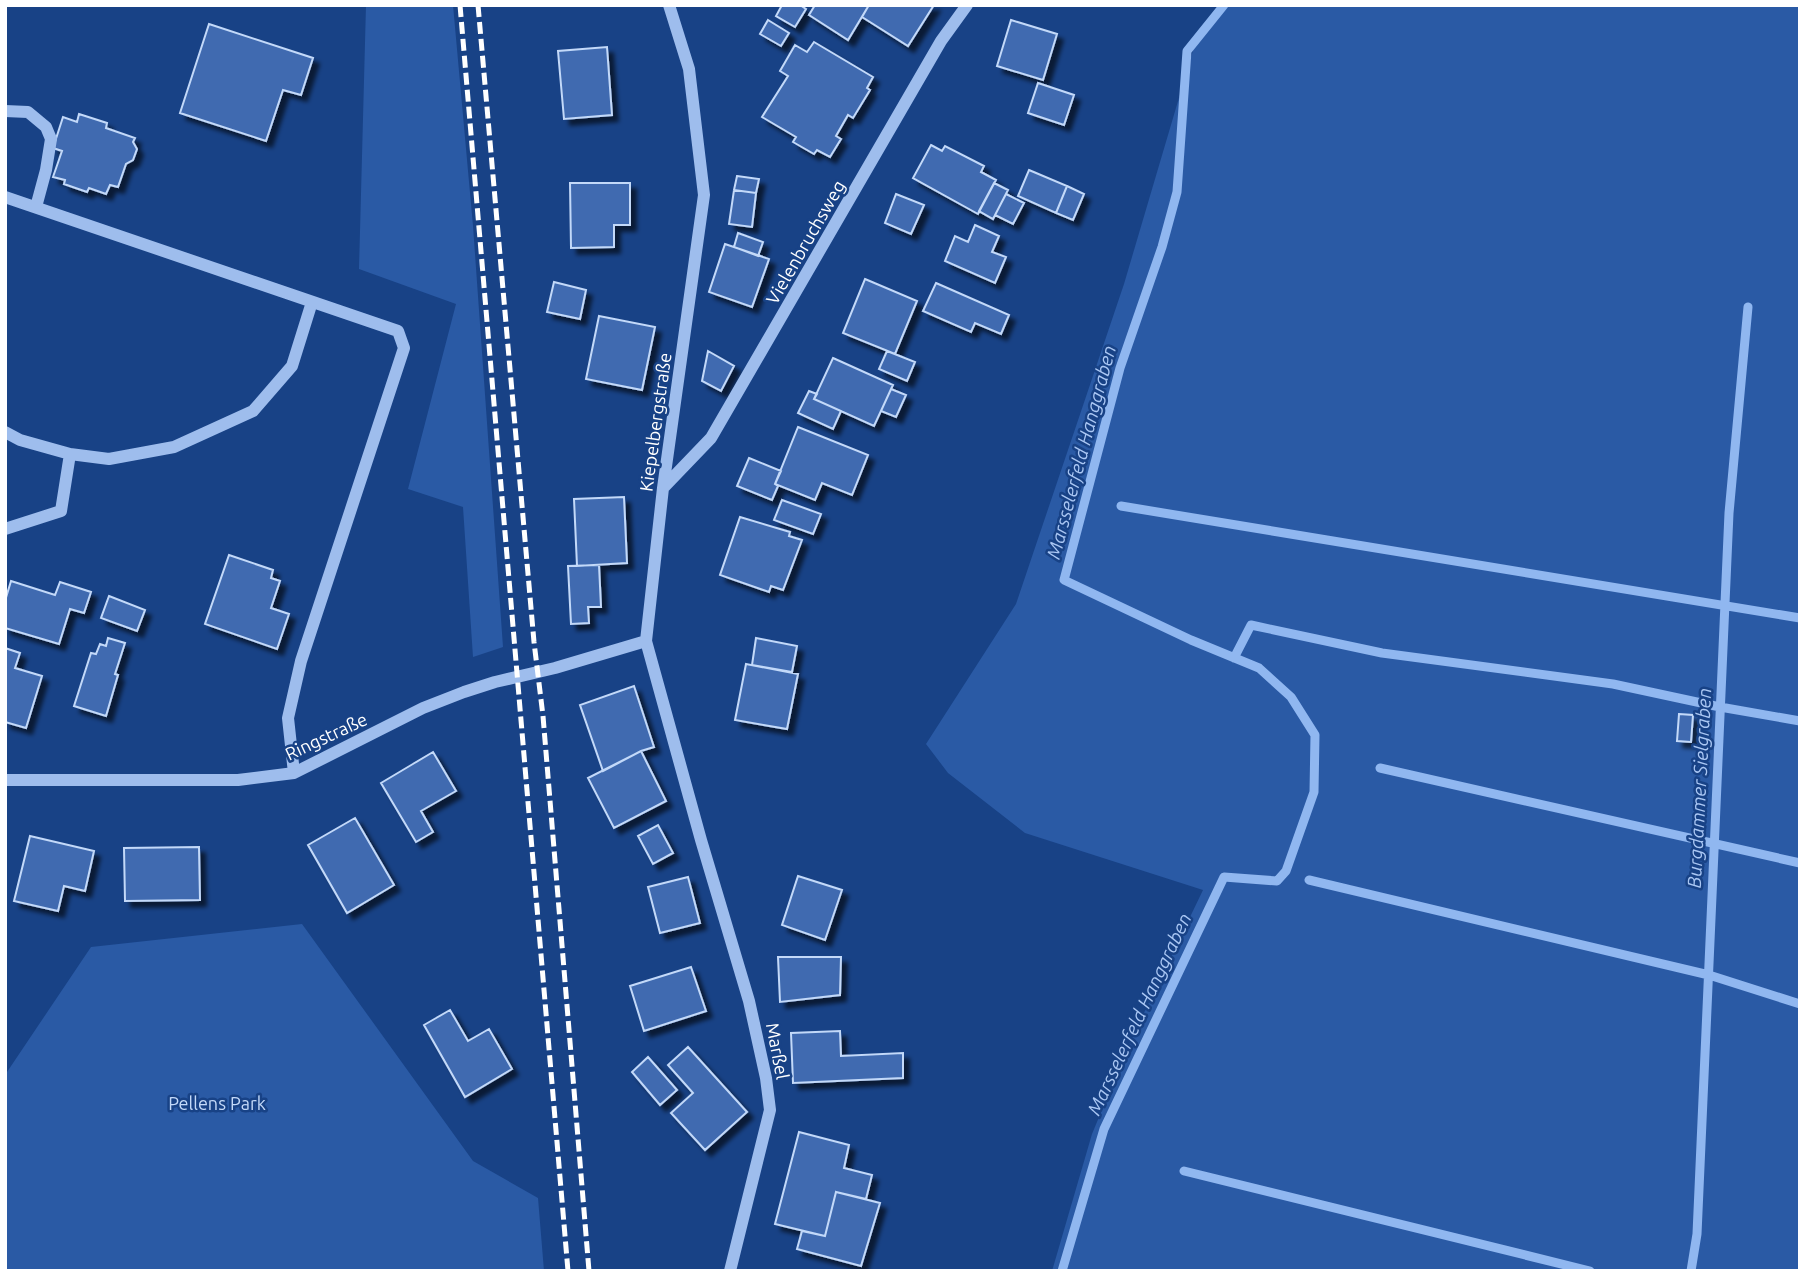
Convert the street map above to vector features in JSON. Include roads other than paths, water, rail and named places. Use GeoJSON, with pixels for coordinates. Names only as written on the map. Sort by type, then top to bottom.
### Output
{"type":"FeatureCollection","features":[{"type":"Feature","properties":{"kind":"street","name":"Kiepelbergstraße"},"geometry":{"type":"LineString","coordinates":[[669,5],[689,69],[704,195],[663,488],[646,641],[701,840]]}},
{"type":"Feature","properties":{"kind":"street","name":"Vielenbruchsweg"},"geometry":{"type":"LineString","coordinates":[[663,488],[711,438],[941,41],[967,5]]}},
{"type":"Feature","properties":{"kind":"street"},"geometry":{"type":"LineString","coordinates":[[5,111],[28,112],[46,127],[51,139],[36,207]]}},
{"type":"Feature","properties":{"kind":"street"},"geometry":{"type":"LineString","coordinates":[[5,197],[398,331],[404,348],[301,661],[288,718],[294,773]]}},
{"type":"Feature","properties":{"kind":"street"},"geometry":{"type":"LineString","coordinates":[[5,432],[20,440],[70,454],[109,459],[174,447],[253,411],[292,366],[312,302]]}},
{"type":"Feature","properties":{"kind":"street"},"geometry":{"type":"LineString","coordinates":[[5,529],[61,511],[70,454]]}},
{"type":"Feature","properties":{"kind":"street","name":"Ringstraße"},"geometry":{"type":"LineString","coordinates":[[5,780],[238,780],[294,773],[423,708],[464,692],[646,641]]}},
{"type":"Feature","properties":{"kind":"street","name":"Marßel"},"geometry":{"type":"LineString","coordinates":[[701,840],[750,1001],[770,1110],[730,1271]]}},
{"type":"Feature","properties":{"kind":"waterway","name":"Marsselerfeld Hanggraben"},"geometry":{"type":"LineString","coordinates":[[1062,1271],[1104,1129],[1224,877],[1277,881],[1286,871],[1314,792],[1315,735],[1291,697],[1259,668],[1191,640],[1064,580],[1120,368],[1162,247],[1177,192],[1187,51],[1224,5]]}},
{"type":"Feature","properties":{"kind":"waterway","name":"Burgdammer Sielgraben"},"geometry":{"type":"LineString","coordinates":[[1691,1271],[1697,1234],[1729,513],[1748,307]]}},
{"type":"Feature","properties":{"kind":"waterway"},"geometry":{"type":"LineString","coordinates":[[1121,506],[1800,618]]}},
{"type":"Feature","properties":{"kind":"waterway"},"geometry":{"type":"LineString","coordinates":[[1234,658],[1251,625],[1382,653],[1613,684],[1800,721]]}},
{"type":"Feature","properties":{"kind":"waterway"},"geometry":{"type":"LineString","coordinates":[[1380,768],[1800,863]]}},
{"type":"Feature","properties":{"kind":"waterway"},"geometry":{"type":"LineString","coordinates":[[1309,880],[1709,975],[1800,1004]]}},
{"type":"Feature","properties":{"kind":"waterway"},"geometry":{"type":"LineString","coordinates":[[1184,1171],[1590,1271]]}},
{"type":"Feature","properties":{"kind":"railway"},"geometry":{"type":"LineString","coordinates":[[460,5],[568,1271]]}},
{"type":"Feature","properties":{"kind":"railway"},"geometry":{"type":"LineString","coordinates":[[478,5],[534,642],[543,716],[589,1271]]}},
{"type":"Feature","properties":{"kind":"park label","name":"Pellens Park"},"geometry":{"type":"Point","coordinates":[217,1103]}}]}
